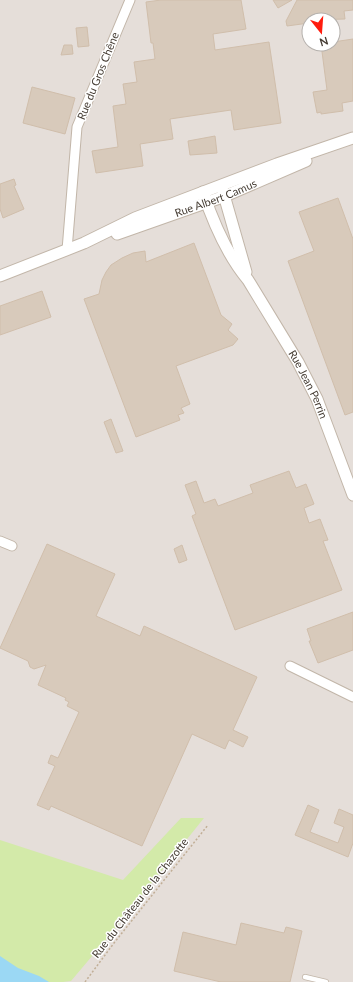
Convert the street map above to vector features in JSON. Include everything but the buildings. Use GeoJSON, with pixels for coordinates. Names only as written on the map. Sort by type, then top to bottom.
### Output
{"type":"FeatureCollection","features":[{"type":"Feature","properties":{"kind":"street","name":"Rue du Gros Chêne"},"geometry":{"type":"LineString","coordinates":[[67,250],[77,127],[130,0]]}},
{"type":"Feature","properties":{"kind":"street","name":"Rue Albert Camus"},"geometry":{"type":"LineString","coordinates":[[0,276],[84,243],[117,233],[205,197],[315,157],[349,140]]}},
{"type":"Feature","properties":{"kind":"street","name":"Rue Jean Perrin"},"geometry":{"type":"LineString","coordinates":[[223,191],[248,280]]}},
{"type":"Feature","properties":{"kind":"street","name":"Rue Jean Perrin"},"geometry":{"type":"LineString","coordinates":[[205,197],[223,239],[240,270],[248,280],[298,362],[318,399],[353,495]]}},
{"type":"Feature","properties":{"kind":"street"},"geometry":{"type":"LineString","coordinates":[[0,541],[12,546]]}},
{"type":"Feature","properties":{"kind":"street"},"geometry":{"type":"LineString","coordinates":[[290,666],[353,697]]}},
{"type":"Feature","properties":{"kind":"lane"},"geometry":{"type":"LineString","coordinates":[[305,977],[326,982]]}},
{"type":"Feature","properties":{"kind":"path","name":"Rue du Château de la Chazotte"},"geometry":{"type":"LineString","coordinates":[[85,982],[114,943],[208,825]]}},
{"type":"Feature","properties":{"kind":"shaded area"},"geometry":{"type":"Polygon","coordinates":[[[0,0],[353,0],[353,982],[0,982],[0,0]]]}},
{"type":"Feature","properties":{"kind":"green space"},"geometry":{"type":"Polygon","coordinates":[[[181,818],[204,818],[71,981],[0,982],[0,840],[123,880],[181,818]]]}},
{"type":"Feature","properties":{"kind":"water"},"geometry":{"type":"Polygon","coordinates":[[[0,956],[18,968],[39,976],[49,982],[0,982],[0,956]]]}}]}
